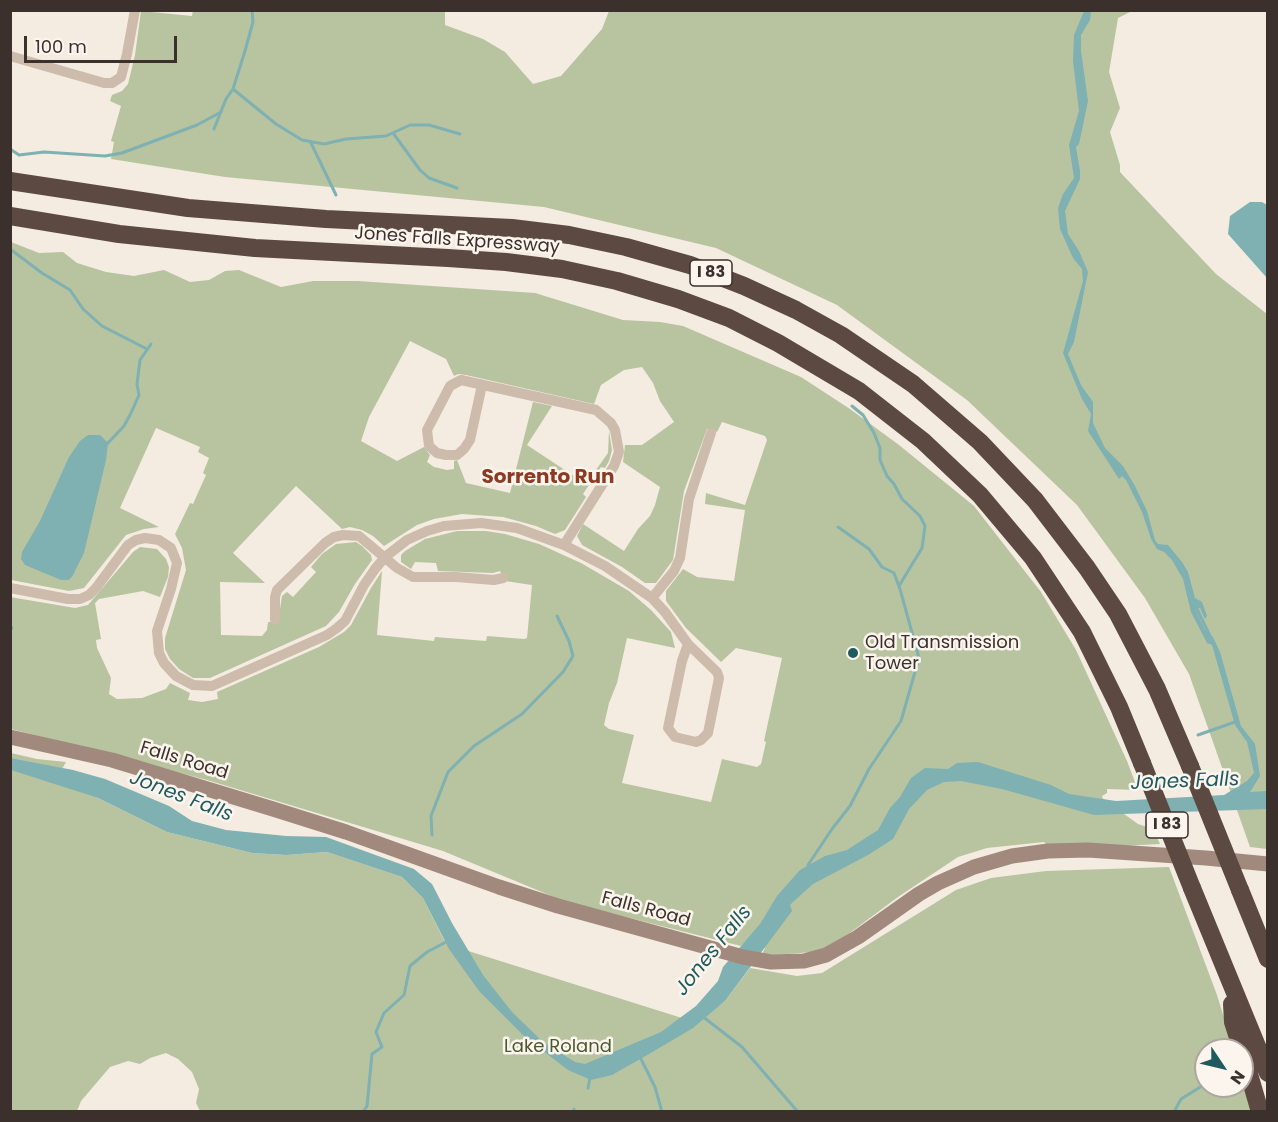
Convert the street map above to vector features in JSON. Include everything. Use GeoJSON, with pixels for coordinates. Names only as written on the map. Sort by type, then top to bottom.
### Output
{"type":"FeatureCollection","features":[{"type":"Feature","properties":{"kind":"highway","name":"Jones Falls Expressway"},"geometry":{"type":"LineString","coordinates":[[10,181],[188,208],[327,219],[512,228],[568,235],[626,247],[690,265],[796,310],[841,335],[913,384],[980,442],[1035,500],[1087,568],[1118,614],[1157,689],[1268,959]]}},
{"type":"Feature","properties":{"kind":"highway","name":"Jones Falls Expressway"},"geometry":{"type":"LineString","coordinates":[[10,216],[119,234],[255,248],[471,260],[562,269],[678,299],[729,318],[778,343],[859,391],[923,441],[980,495],[1033,558],[1082,632],[1119,707],[1268,1073]]}},
{"type":"Feature","properties":{"kind":"highway"},"geometry":{"type":"LineString","coordinates":[[1230,982],[1233,1022],[1238,1038]]}},
{"type":"Feature","properties":{"kind":"highway"},"geometry":{"type":"LineString","coordinates":[[1254,1091],[1260,1112]]}},
{"type":"Feature","properties":{"kind":"main road","name":"Falls Road"},"geometry":{"type":"LineString","coordinates":[[10,737],[112,760],[180,780],[346,832],[532,898],[759,960],[796,962],[826,955],[858,937],[938,883],[974,867],[1012,856],[1048,851],[1088,850],[1268,864]]}},
{"type":"Feature","properties":{"kind":"street"},"geometry":{"type":"LineString","coordinates":[[10,56],[104,83],[112,83],[121,77],[135,10]]}},
{"type":"Feature","properties":{"kind":"street"},"geometry":{"type":"LineString","coordinates":[[482,385],[470,440],[457,454],[437,453],[429,446],[427,430],[450,386],[461,380],[596,411],[611,423],[615,430],[619,452],[614,466],[564,545]]}},
{"type":"Feature","properties":{"kind":"street"},"geometry":{"type":"LineString","coordinates":[[652,598],[674,571],[680,558],[689,499],[711,433]]}},
{"type":"Feature","properties":{"kind":"street"},"geometry":{"type":"LineString","coordinates":[[10,588],[68,599],[80,599],[89,595],[96,588],[128,545],[145,538],[165,542],[171,548],[177,563],[157,631],[159,652],[164,663],[176,676],[193,685],[212,686],[327,635],[337,628],[349,614],[364,585],[386,557],[407,540],[427,531],[462,523],[496,524],[517,528],[564,545],[605,566],[652,598],[665,612],[688,644],[717,672],[719,678],[708,734],[696,742],[675,737],[670,733],[669,728],[680,671],[688,644]]}},
{"type":"Feature","properties":{"kind":"street"},"geometry":{"type":"LineString","coordinates":[[275,620],[277,590],[312,554],[334,537],[351,534],[359,536],[397,568],[413,577],[494,580],[503,578]]}},
{"type":"Feature","properties":{"kind":"green space"},"geometry":{"type":"Polygon","coordinates":[[[193,10],[445,11],[445,25],[483,39],[505,52],[533,84],[561,76],[602,29],[609,11],[1132,11],[1118,18],[1109,72],[1120,108],[1110,132],[1120,172],[1216,274],[1267,314],[1267,849],[1250,847],[1189,674],[1145,598],[1077,505],[967,400],[837,305],[716,248],[544,207],[225,177],[111,159],[114,142],[111,141],[121,106],[110,101],[112,95],[122,91],[128,84],[135,55],[141,11],[192,16],[193,10]]]}},
{"type":"Feature","properties":{"kind":"green space"},"geometry":{"type":"Polygon","coordinates":[[[11,242],[39,253],[63,252],[77,263],[106,272],[134,276],[164,270],[190,282],[209,280],[225,271],[239,270],[281,287],[313,281],[358,281],[535,293],[623,320],[683,326],[801,377],[899,445],[974,506],[1041,592],[1076,650],[1138,790],[1107,789],[1107,793],[1102,796],[1109,814],[1124,814],[1138,824],[1153,829],[1160,844],[1122,846],[1046,844],[1044,842],[987,848],[958,857],[847,935],[824,948],[812,952],[762,954],[765,948],[747,940],[741,946],[566,902],[443,851],[207,780],[11,729],[10,597],[75,608],[88,605],[133,552],[140,547],[157,549],[166,559],[169,567],[168,577],[160,597],[143,591],[99,599],[95,603],[101,639],[96,640],[97,648],[111,678],[109,694],[117,699],[142,698],[166,689],[170,683],[190,693],[188,700],[202,702],[218,699],[217,692],[319,647],[344,632],[351,625],[382,571],[377,635],[434,641],[435,637],[486,641],[487,636],[527,638],[532,585],[505,581],[500,571],[493,573],[438,571],[436,563],[415,562],[411,569],[401,562],[401,555],[425,539],[457,531],[486,531],[505,534],[539,544],[581,563],[629,591],[671,632],[675,648],[627,638],[617,683],[604,725],[609,729],[634,735],[622,783],[711,802],[722,759],[757,767],[761,764],[782,658],[736,648],[721,662],[686,628],[666,601],[666,591],[683,569],[697,577],[734,581],[745,510],[705,504],[706,493],[745,505],[767,440],[765,436],[722,422],[717,432],[707,429],[684,491],[673,560],[656,583],[645,583],[622,567],[582,545],[577,536],[583,524],[624,551],[638,529],[650,516],[655,505],[660,487],[623,462],[625,445],[642,445],[674,422],[642,367],[624,370],[601,385],[594,404],[466,375],[454,376],[446,359],[410,341],[369,417],[361,441],[397,461],[424,447],[430,455],[427,462],[434,467],[454,469],[454,461],[457,460],[466,483],[510,493],[533,402],[552,406],[527,445],[586,484],[608,453],[609,431],[612,450],[605,468],[601,467],[583,494],[586,497],[565,530],[555,534],[503,517],[462,514],[417,525],[384,546],[362,530],[350,527],[342,529],[296,486],[233,553],[265,583],[220,582],[221,635],[262,636],[267,630],[268,622],[278,622],[282,596],[287,592],[293,597],[316,572],[311,567],[322,554],[336,544],[356,542],[371,555],[372,560],[339,612],[326,626],[210,678],[193,678],[179,669],[170,659],[165,649],[165,638],[186,570],[182,548],[175,534],[190,503],[193,504],[206,475],[203,473],[209,458],[198,452],[200,447],[156,428],[120,508],[159,527],[126,535],[84,588],[69,591],[11,580],[11,242]]]}},
{"type":"Feature","properties":{"kind":"green space","name":"Lake Roland"},"geometry":{"type":"Polygon","coordinates":[[[11,753],[66,762],[54,783],[98,798],[167,832],[252,853],[286,855],[327,852],[402,877],[423,898],[446,944],[698,1023],[725,1001],[750,968],[797,976],[822,973],[956,890],[991,878],[1046,871],[1169,867],[1217,995],[1230,1038],[1194,1038],[1194,1098],[1248,1098],[1252,1111],[200,1111],[196,1103],[199,1089],[192,1072],[178,1059],[166,1053],[140,1064],[128,1061],[110,1067],[81,1101],[77,1111],[11,1112],[11,753]]]}},
{"type":"Feature","properties":{"kind":"water"},"geometry":{"type":"Polygon","coordinates":[[[1084,11],[1091,11],[1090,20],[1081,35],[1088,101],[1079,144],[1076,147],[1080,179],[1065,211],[1068,234],[1079,251],[1088,272],[1074,342],[1068,354],[1081,385],[1093,402],[1093,423],[1105,448],[1123,466],[1135,486],[1147,511],[1155,540],[1158,544],[1168,545],[1182,562],[1188,572],[1195,598],[1202,602],[1207,616],[1205,619],[1200,608],[1195,609],[1205,630],[1213,637],[1220,652],[1241,726],[1255,744],[1260,776],[1250,792],[1267,791],[1267,809],[1094,815],[1002,789],[961,781],[944,782],[927,790],[909,809],[893,839],[813,884],[790,905],[792,911],[725,1001],[693,1028],[649,1054],[612,1075],[591,1080],[568,1070],[525,1037],[479,991],[449,949],[423,898],[402,877],[327,852],[286,855],[252,853],[167,832],[98,798],[11,770],[10,758],[73,770],[105,779],[169,806],[192,821],[226,830],[326,837],[414,869],[432,884],[483,975],[512,1012],[544,1043],[575,1062],[585,1064],[661,1032],[696,1006],[718,981],[723,967],[760,924],[777,896],[800,870],[825,856],[847,850],[878,830],[911,778],[925,768],[948,769],[957,763],[978,762],[1051,785],[1069,794],[1116,801],[1224,795],[1247,781],[1254,773],[1247,742],[1235,725],[1212,645],[1207,643],[1191,612],[1183,579],[1172,560],[1157,549],[1151,539],[1142,512],[1126,480],[1122,476],[1119,479],[1088,431],[1091,414],[1082,399],[1063,353],[1083,281],[1082,269],[1073,258],[1060,229],[1058,208],[1063,194],[1074,178],[1069,145],[1079,111],[1073,61],[1074,35],[1084,11]]]}},
{"type":"Feature","properties":{"kind":"water"},"geometry":{"type":"Polygon","coordinates":[[[1250,202],[1262,202],[1267,205],[1267,278],[1228,234],[1230,216],[1250,202]]]}},
{"type":"Feature","properties":{"kind":"water"},"geometry":{"type":"Polygon","coordinates":[[[88,435],[100,435],[108,443],[106,460],[84,553],[72,577],[68,580],[61,580],[25,565],[21,559],[22,552],[40,521],[69,457],[80,441],[88,435]]]}},
{"type":"Feature","properties":{"kind":"waterway"},"geometry":{"type":"LineString","coordinates":[[214,129],[226,99],[233,89],[253,22],[252,10]]}},
{"type":"Feature","properties":{"kind":"waterway"},"geometry":{"type":"LineString","coordinates":[[233,89],[276,124],[302,140],[324,144],[346,139],[386,136],[410,125],[429,125],[460,134]]}},
{"type":"Feature","properties":{"kind":"waterway"},"geometry":{"type":"LineString","coordinates":[[10,149],[19,155],[44,152],[105,156],[122,153],[197,125],[221,112]]}},
{"type":"Feature","properties":{"kind":"waterway"},"geometry":{"type":"LineString","coordinates":[[393,133],[420,170],[429,178],[457,188]]}},
{"type":"Feature","properties":{"kind":"waterway"},"geometry":{"type":"LineString","coordinates":[[311,143],[336,195]]}},
{"type":"Feature","properties":{"kind":"waterway"},"geometry":{"type":"LineString","coordinates":[[10,249],[70,290],[83,309],[102,326],[147,349]]}},
{"type":"Feature","properties":{"kind":"waterway"},"geometry":{"type":"LineString","coordinates":[[107,444],[124,426],[139,395],[137,384],[140,360],[151,344]]}},
{"type":"Feature","properties":{"kind":"waterway"},"geometry":{"type":"LineString","coordinates":[[852,406],[863,415],[874,433],[880,448],[880,460],[887,476],[902,499],[920,516],[925,526],[922,548],[899,586]]}},
{"type":"Feature","properties":{"kind":"waterway"},"geometry":{"type":"LineString","coordinates":[[809,869],[808,865],[850,806],[869,769],[901,721],[919,658],[894,573],[882,567],[869,549],[838,527]]}},
{"type":"Feature","properties":{"kind":"waterway"},"geometry":{"type":"LineString","coordinates":[[1196,607],[1210,636]]}},
{"type":"Feature","properties":{"kind":"waterway"},"geometry":{"type":"LineString","coordinates":[[432,835],[431,816],[448,772],[474,746],[522,714],[563,672],[573,656],[569,641],[557,616]]}},
{"type":"Feature","properties":{"kind":"waterway"},"geometry":{"type":"LineString","coordinates":[[1198,735],[1235,722]]}},
{"type":"Feature","properties":{"kind":"waterway"},"geometry":{"type":"LineString","coordinates":[[363,1112],[367,1106],[372,1054],[382,1047],[376,1032],[384,1013],[404,995],[410,966],[427,952],[448,941]]}},
{"type":"Feature","properties":{"kind":"waterway"},"geometry":{"type":"LineString","coordinates":[[702,1016],[742,1047],[798,1112]]}},
{"type":"Feature","properties":{"kind":"waterway"},"geometry":{"type":"LineString","coordinates":[[639,1055],[655,1087],[662,1112]]}},
{"type":"Feature","properties":{"kind":"waterway"},"geometry":{"type":"LineString","coordinates":[[588,1088],[590,1078]]}},
{"type":"Feature","properties":{"kind":"waterway"},"geometry":{"type":"LineString","coordinates":[[1174,1112],[1181,1099],[1194,1091]]}},
{"type":"Feature","properties":{"kind":"place","name":"Old Transmission Tower"},"geometry":{"type":"Point","coordinates":[853,653]}},
{"type":"Feature","properties":{"kind":"district","name":"Sorrento Run"},"geometry":{"type":"Point","coordinates":[548,478]}},
{"type":"Feature","properties":{"kind":"water label","name":"Jones Falls"},"geometry":{"type":"Point","coordinates":[1185,782]}},
{"type":"Feature","properties":{"kind":"water label","name":"Jones Falls"},"geometry":{"type":"Point","coordinates":[181,797]}},
{"type":"Feature","properties":{"kind":"water label","name":"Jones Falls"},"geometry":{"type":"Point","coordinates":[714,951]}}]}
